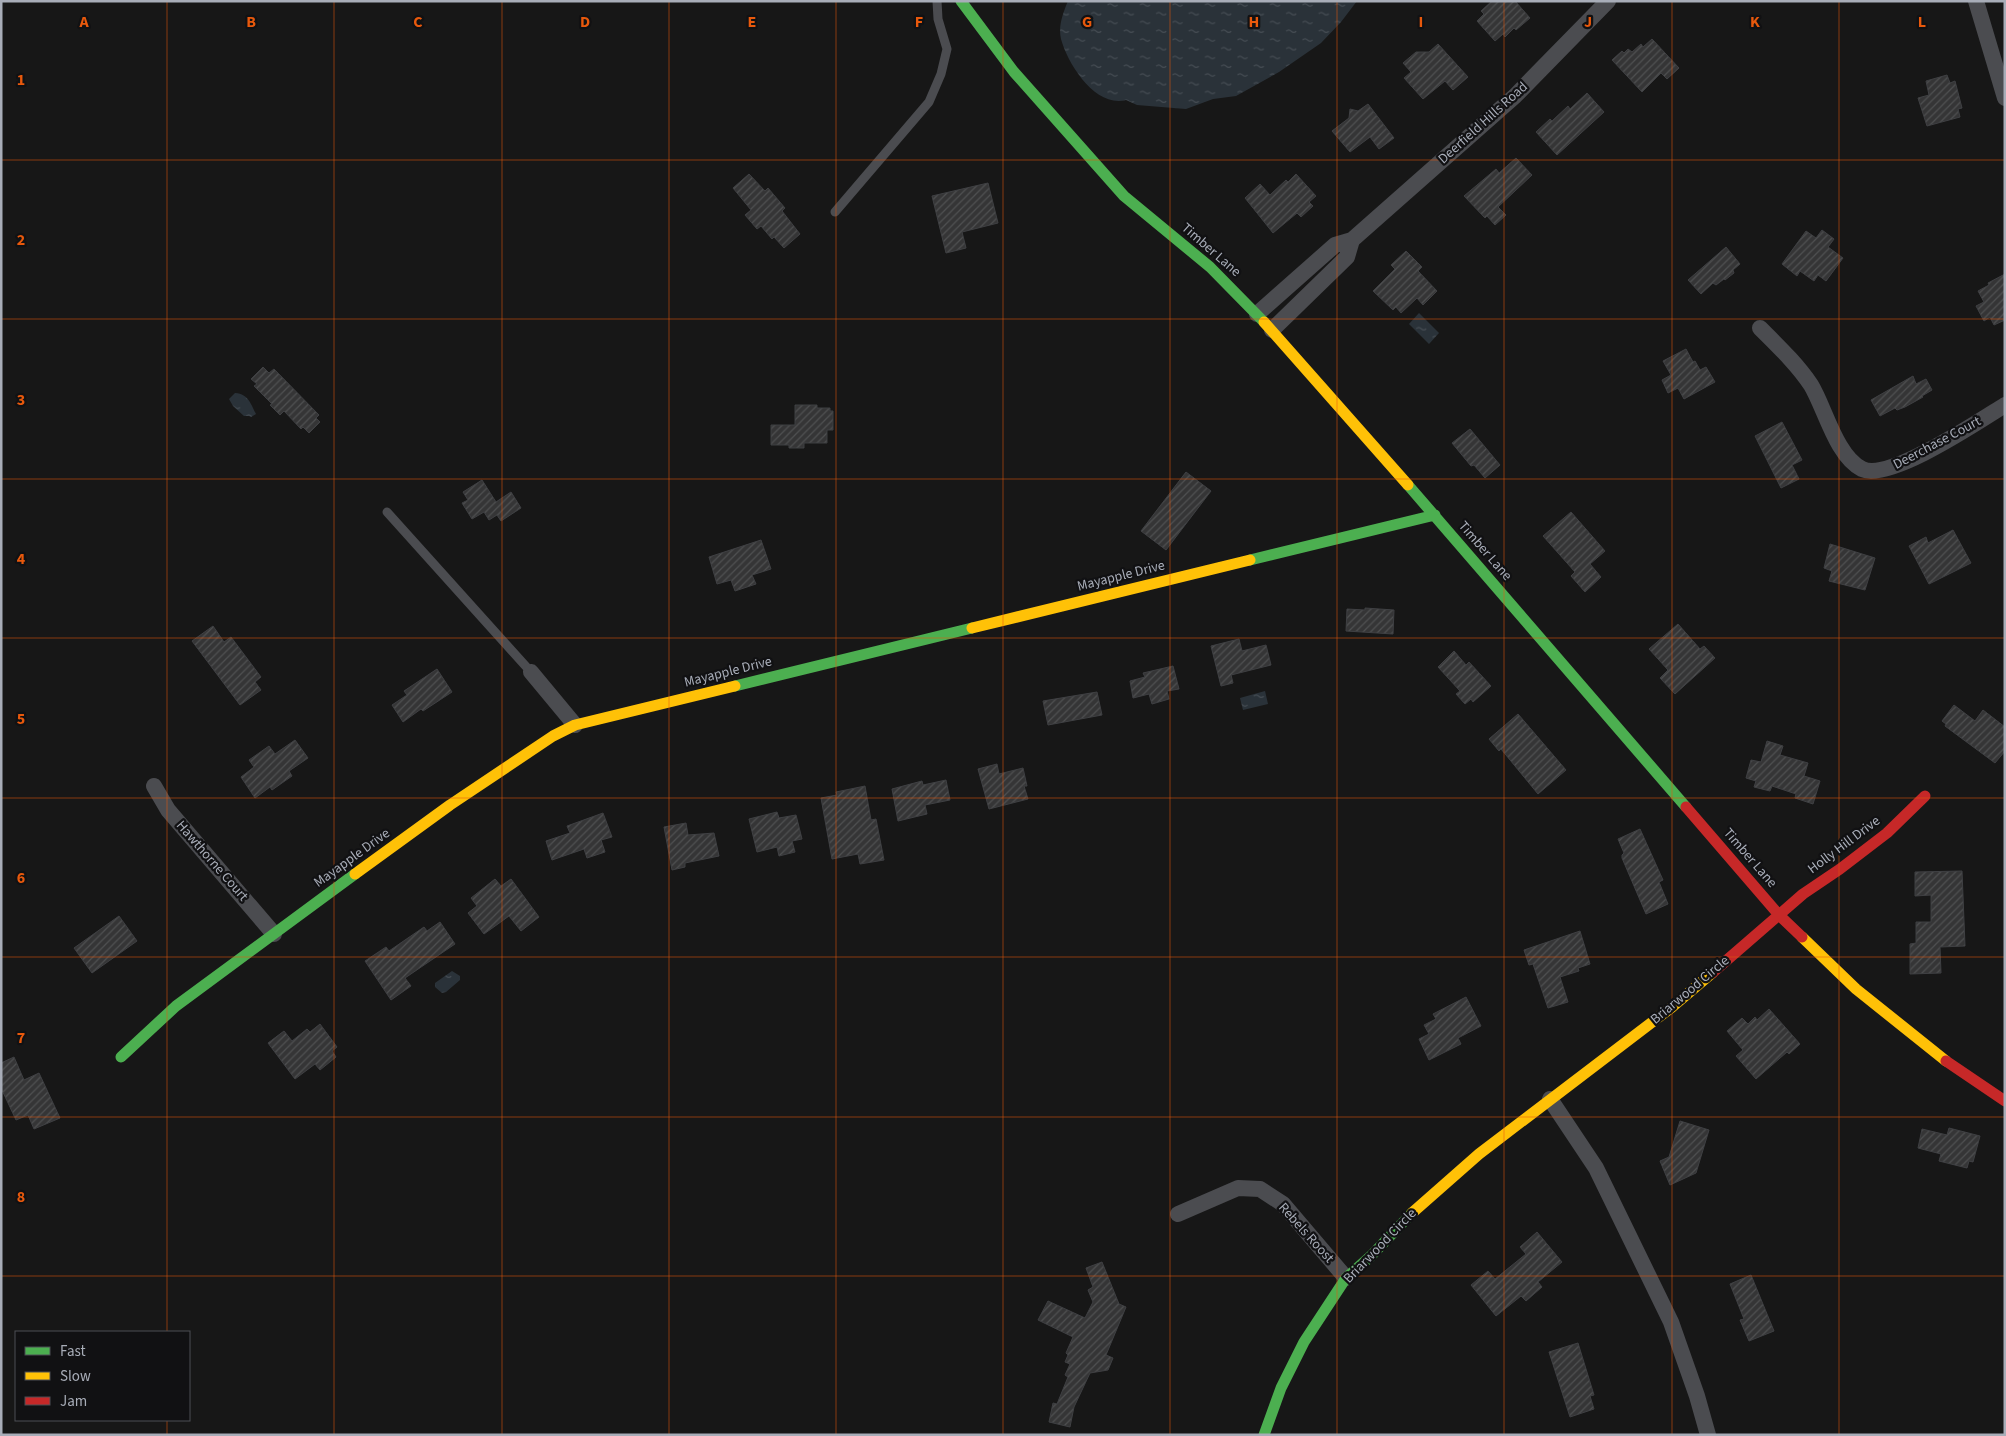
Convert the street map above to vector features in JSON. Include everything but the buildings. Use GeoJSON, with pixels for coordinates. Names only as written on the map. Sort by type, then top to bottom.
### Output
{"type":"FeatureCollection","features":[{"type":"Feature","properties":{"kind":"street","name":"Timber Lane"},"geometry":{"type":"LineString","coordinates":[[961,1],[1014,72],[1124,196],[1210,267],[1258,314],[1435,515],[1779,914],[1856,989],[1932,1051],[2005,1101]]}},
{"type":"Feature","properties":{"kind":"street","name":"Deerfield Hills Road"},"geometry":{"type":"LineString","coordinates":[[1258,314],[1335,245],[1352,240],[1515,96],[1608,1]]}},
{"type":"Feature","properties":{"kind":"street"},"geometry":{"type":"LineString","coordinates":[[1976,1],[2005,98]]}},
{"type":"Feature","properties":{"kind":"street","name":"Deerfield Hills Road"},"geometry":{"type":"LineString","coordinates":[[1272,330],[1347,257],[1352,240]]}},
{"type":"Feature","properties":{"kind":"street","name":"Deerchase Court"},"geometry":{"type":"LineString","coordinates":[[1760,328],[1784,352],[1810,384],[1844,451],[1855,464],[1863,469],[1882,471],[1901,463],[1959,435],[2005,405]]}},
{"type":"Feature","properties":{"kind":"street","name":"Mayapple Drive"},"geometry":{"type":"LineString","coordinates":[[121,1057],[176,1006],[450,805],[554,736],[575,726],[1435,515]]}},
{"type":"Feature","properties":{"kind":"street"},"geometry":{"type":"LineString","coordinates":[[531,672],[575,726]]}},
{"type":"Feature","properties":{"kind":"street","name":"Hawthorne Court"},"geometry":{"type":"LineString","coordinates":[[154,786],[168,810],[274,934]]}},
{"type":"Feature","properties":{"kind":"street","name":"Holly Hill Drive"},"geometry":{"type":"LineString","coordinates":[[1779,914],[1803,894],[1840,869],[1887,833],[1924,796]]}},
{"type":"Feature","properties":{"kind":"street","name":"Briarwood Circle"},"geometry":{"type":"LineString","coordinates":[[1264,1435],[1281,1388],[1304,1342],[1346,1278],[1371,1256],[1402,1221],[1479,1154],[1672,1007],[1779,914]]}},
{"type":"Feature","properties":{"kind":"street"},"geometry":{"type":"LineString","coordinates":[[1550,1099],[1596,1168],[1671,1322],[1708,1435]]}},
{"type":"Feature","properties":{"kind":"street","name":"Rebels Roost"},"geometry":{"type":"LineString","coordinates":[[1178,1214],[1238,1188],[1260,1189],[1283,1204],[1346,1278]]}},
{"type":"Feature","properties":{"kind":"lane"},"geometry":{"type":"LineString","coordinates":[[835,212],[929,102],[941,74],[947,49],[938,19],[937,1]]}},
{"type":"Feature","properties":{"kind":"lane"},"geometry":{"type":"LineString","coordinates":[[387,512],[531,672]]}},
{"type":"Feature","properties":{"kind":"water"},"geometry":{"type":"Polygon","coordinates":[[[1068,1],[1357,1],[1341,22],[1321,43],[1279,72],[1236,96],[1213,99],[1186,109],[1137,105],[1126,100],[1115,101],[1104,98],[1094,91],[1070,61],[1061,39],[1061,24],[1068,1]]]}},
{"type":"Feature","properties":{"kind":"water"},"geometry":{"type":"Polygon","coordinates":[[[1419,313],[1439,333],[1429,344],[1409,324],[1419,313]]]}},
{"type":"Feature","properties":{"kind":"water"},"geometry":{"type":"Polygon","coordinates":[[[235,393],[246,398],[256,414],[251,417],[244,416],[233,406],[229,399],[235,393]]]}},
{"type":"Feature","properties":{"kind":"water"},"geometry":{"type":"Polygon","coordinates":[[[1265,691],[1268,704],[1243,710],[1240,698],[1265,691]]]}},
{"type":"Feature","properties":{"kind":"water"},"geometry":{"type":"Polygon","coordinates":[[[452,971],[460,976],[460,980],[446,992],[442,993],[435,987],[435,983],[452,971]]]}},
{"type":"Feature","properties":{"kind":"traffic: fast"},"geometry":{"type":"LineString","coordinates":[[961,1],[1014,72],[1124,196],[1210,267],[1264,322]]}},
{"type":"Feature","properties":{"kind":"traffic: fast"},"geometry":{"type":"LineString","coordinates":[[1408,485],[1686,807]]}},
{"type":"Feature","properties":{"kind":"traffic: fast"},"geometry":{"type":"LineString","coordinates":[[1250,560],[1435,515]]}},
{"type":"Feature","properties":{"kind":"traffic: fast"},"geometry":{"type":"LineString","coordinates":[[735,686],[972,628]]}},
{"type":"Feature","properties":{"kind":"traffic: fast"},"geometry":{"type":"LineString","coordinates":[[121,1057],[176,1006],[355,874]]}},
{"type":"Feature","properties":{"kind":"traffic: fast"},"geometry":{"type":"LineString","coordinates":[[1264,1435],[1281,1388],[1304,1342],[1346,1278],[1371,1256],[1412,1213]]}},
{"type":"Feature","properties":{"kind":"traffic: slow"},"geometry":{"type":"LineString","coordinates":[[1264,322],[1408,485]]}},
{"type":"Feature","properties":{"kind":"traffic: slow"},"geometry":{"type":"LineString","coordinates":[[972,628],[1250,560]]}},
{"type":"Feature","properties":{"kind":"traffic: slow"},"geometry":{"type":"LineString","coordinates":[[355,874],[450,805],[553,736],[575,725],[735,686]]}},
{"type":"Feature","properties":{"kind":"traffic: slow"},"geometry":{"type":"LineString","coordinates":[[1802,937],[1856,989],[1946,1061]]}},
{"type":"Feature","properties":{"kind":"traffic: slow"},"geometry":{"type":"LineString","coordinates":[[1412,1213],[1479,1154],[1672,1007],[1712,973]]}},
{"type":"Feature","properties":{"kind":"traffic: jam"},"geometry":{"type":"LineString","coordinates":[[1712,973],[1803,894],[1840,869],[1887,833],[1925,796]]}},
{"type":"Feature","properties":{"kind":"traffic: jam"},"geometry":{"type":"LineString","coordinates":[[1686,807],[1779,915],[1802,937]]}},
{"type":"Feature","properties":{"kind":"traffic: jam"},"geometry":{"type":"LineString","coordinates":[[1946,1061],[2005,1101]]}}]}
